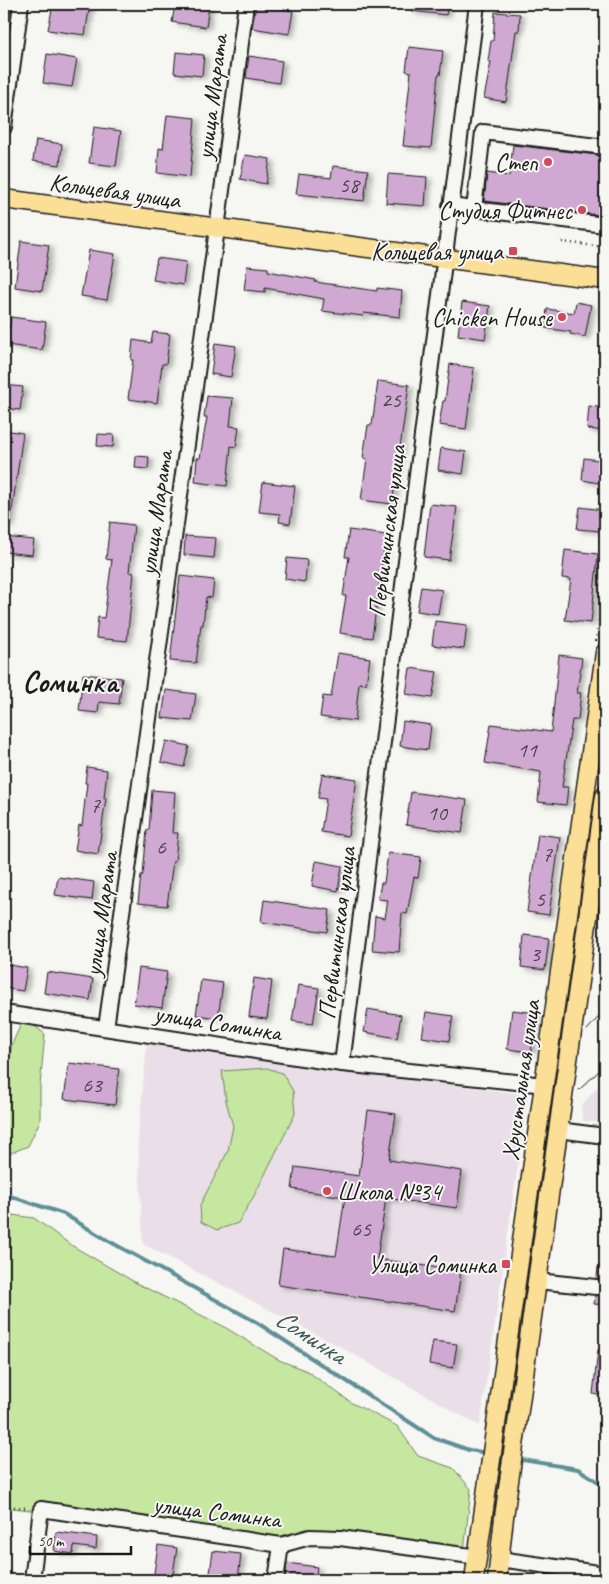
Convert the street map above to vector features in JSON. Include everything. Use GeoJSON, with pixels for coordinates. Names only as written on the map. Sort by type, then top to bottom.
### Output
{"type":"FeatureCollection","features":[{"type":"Feature","properties":{"kind":"main road","name":"Кольцевая улица"},"geometry":{"type":"LineString","coordinates":[[5,207],[217,229],[605,280]]}},
{"type":"Feature","properties":{"kind":"main road","name":"Хрустальная улица"},"geometry":{"type":"LineString","coordinates":[[474,1580],[605,653]]}},
{"type":"Feature","properties":{"kind":"main road","name":"Хрустальная улица"},"geometry":{"type":"LineString","coordinates":[[497,1579],[504,1517],[605,796]]}},
{"type":"Feature","properties":{"kind":"main road"},"geometry":{"type":"LineString","coordinates":[[545,1085],[564,1087]]}},
{"type":"Feature","properties":{"kind":"main road"},"geometry":{"type":"LineString","coordinates":[[538,1128],[558,1130]]}},
{"type":"Feature","properties":{"kind":"main road"},"geometry":{"type":"LineString","coordinates":[[479,1548],[499,1560]]}},
{"type":"Feature","properties":{"kind":"main road"},"geometry":{"type":"LineString","coordinates":[[479,1548],[491,1565],[497,1579]]}},
{"type":"Feature","properties":{"kind":"street"},"geometry":{"type":"LineString","coordinates":[[4,126],[21,4]]}},
{"type":"Feature","properties":{"kind":"street","name":"улица Марата"},"geometry":{"type":"LineString","coordinates":[[106,1028],[217,229],[246,4]]}},
{"type":"Feature","properties":{"kind":"street","name":"Первитинская улица"},"geometry":{"type":"LineString","coordinates":[[342,1064],[477,4]]}},
{"type":"Feature","properties":{"kind":"street"},"geometry":{"type":"LineString","coordinates":[[474,209],[483,132],[605,147]]}},
{"type":"Feature","properties":{"kind":"street"},"geometry":{"type":"LineString","coordinates":[[450,206],[605,225]]}},
{"type":"Feature","properties":{"kind":"street","name":"улица Соминка"},"geometry":{"type":"LineString","coordinates":[[4,1013],[342,1064],[545,1085]]}},
{"type":"Feature","properties":{"kind":"street"},"geometry":{"type":"LineString","coordinates":[[558,1130],[605,1136]]}},
{"type":"Feature","properties":{"kind":"street"},"geometry":{"type":"LineString","coordinates":[[537,1281],[596,1287]]}},
{"type":"Feature","properties":{"kind":"street"},"geometry":{"type":"LineString","coordinates":[[32,1580],[41,1510]]}},
{"type":"Feature","properties":{"kind":"street","name":"улица Соминка"},"geometry":{"type":"LineString","coordinates":[[41,1510],[281,1546],[310,1537],[479,1548]]}},
{"type":"Feature","properties":{"kind":"street"},"geometry":{"type":"LineString","coordinates":[[276,1580],[281,1546]]}},
{"type":"Feature","properties":{"kind":"street"},"geometry":{"type":"LineString","coordinates":[[499,1560],[605,1574]]}},
{"type":"Feature","properties":{"kind":"path"},"geometry":{"type":"LineString","coordinates":[[4,234],[5,207]]}},
{"type":"Feature","properties":{"kind":"path"},"geometry":{"type":"LineString","coordinates":[[562,242],[605,247]]}},
{"type":"Feature","properties":{"kind":"path"},"geometry":{"type":"LineString","coordinates":[[4,1506],[41,1510]]}},
{"type":"Feature","properties":{"kind":"shaded area"},"geometry":{"type":"Polygon","coordinates":[[[605,958],[605,1023],[601,1016],[599,1003],[605,958]]]}},
{"type":"Feature","properties":{"kind":"shaded area","name":"Школа №34"},"geometry":{"type":"Polygon","coordinates":[[[147,1044],[528,1095],[480,1426],[339,1346],[143,1244],[138,1138],[147,1044]]]}},
{"type":"Feature","properties":{"kind":"shaded area"},"geometry":{"type":"Polygon","coordinates":[[[605,1078],[605,1123],[583,1121],[581,1106],[605,1078]]]}},
{"type":"Feature","properties":{"kind":"green space"},"geometry":{"type":"Polygon","coordinates":[[[21,1024],[33,1025],[45,1034],[40,1086],[40,1121],[28,1146],[11,1153],[4,1153],[4,1070],[7,1069],[12,1044],[21,1024]]]}},
{"type":"Feature","properties":{"kind":"green space"},"geometry":{"type":"Polygon","coordinates":[[[267,1068],[282,1073],[293,1091],[295,1114],[254,1196],[238,1223],[217,1230],[201,1222],[200,1205],[228,1151],[233,1126],[226,1101],[222,1071],[267,1068]]]}},
{"type":"Feature","properties":{"kind":"green space"},"geometry":{"type":"Polygon","coordinates":[[[4,1214],[34,1218],[71,1245],[138,1284],[221,1325],[279,1360],[307,1371],[352,1403],[397,1426],[418,1456],[453,1468],[471,1489],[463,1560],[4,1507],[4,1214]]]}},
{"type":"Feature","properties":{"kind":"building"},"geometry":{"type":"Polygon","coordinates":[[[53,4],[90,4],[85,35],[48,30],[53,4]]]}},
{"type":"Feature","properties":{"kind":"building"},"geometry":{"type":"Polygon","coordinates":[[[175,4],[209,5],[206,27],[172,22],[175,4]]]}},
{"type":"Feature","properties":{"kind":"building"},"geometry":{"type":"Polygon","coordinates":[[[411,4],[448,4],[446,15],[411,11],[411,4]]]}},
{"type":"Feature","properties":{"kind":"building"},"geometry":{"type":"Polygon","coordinates":[[[256,5],[293,11],[289,34],[252,28],[256,5]]]}},
{"type":"Feature","properties":{"kind":"building"},"geometry":{"type":"Polygon","coordinates":[[[495,12],[520,14],[519,31],[516,31],[506,102],[484,98],[491,62],[488,61],[491,41],[493,41],[495,12]]]}},
{"type":"Feature","properties":{"kind":"building"},"geometry":{"type":"Polygon","coordinates":[[[409,47],[443,51],[440,75],[438,75],[431,148],[403,146],[411,72],[406,71],[409,47]]]}},
{"type":"Feature","properties":{"kind":"building"},"geometry":{"type":"Polygon","coordinates":[[[176,52],[204,55],[202,76],[174,73],[176,52]]]}},
{"type":"Feature","properties":{"kind":"building"},"geometry":{"type":"Polygon","coordinates":[[[47,54],[77,59],[72,87],[43,83],[47,54]]]}},
{"type":"Feature","properties":{"kind":"building"},"geometry":{"type":"Polygon","coordinates":[[[249,56],[282,61],[279,83],[246,78],[249,56]]]}},
{"type":"Feature","properties":{"kind":"building"},"geometry":{"type":"Polygon","coordinates":[[[167,115],[195,118],[190,177],[157,173],[159,148],[163,149],[167,115]]]}},
{"type":"Feature","properties":{"kind":"building"},"geometry":{"type":"Polygon","coordinates":[[[94,127],[121,131],[116,166],[89,163],[94,127]]]}},
{"type":"Feature","properties":{"kind":"building"},"geometry":{"type":"Polygon","coordinates":[[[36,140],[62,144],[60,165],[33,161],[36,140]]]}},
{"type":"Feature","properties":{"kind":"building"},"geometry":{"type":"Polygon","coordinates":[[[513,145],[605,156],[598,215],[484,201],[487,173],[509,176],[513,145]]]}},
{"type":"Feature","properties":{"kind":"building"},"geometry":{"type":"Polygon","coordinates":[[[245,155],[270,159],[266,184],[240,179],[245,155]]]}},
{"type":"Feature","properties":{"kind":"building"},"geometry":{"type":"Polygon","coordinates":[[[333,166],[368,170],[364,201],[296,194],[299,174],[331,178],[333,166]]]}},
{"type":"Feature","properties":{"kind":"building"},"geometry":{"type":"Polygon","coordinates":[[[388,174],[427,177],[425,206],[386,203],[388,174]]]}},
{"type":"Feature","properties":{"kind":"building"},"geometry":{"type":"Polygon","coordinates":[[[21,241],[49,245],[42,291],[15,287],[21,241]]]}},
{"type":"Feature","properties":{"kind":"building"},"geometry":{"type":"Polygon","coordinates":[[[89,250],[115,254],[107,300],[81,296],[89,250]]]}},
{"type":"Feature","properties":{"kind":"building"},"geometry":{"type":"Polygon","coordinates":[[[157,258],[186,262],[183,285],[153,280],[157,258]]]}},
{"type":"Feature","properties":{"kind":"building"},"geometry":{"type":"Polygon","coordinates":[[[247,266],[268,268],[268,271],[316,280],[315,282],[377,291],[377,288],[402,291],[400,317],[364,313],[363,316],[322,311],[324,299],[265,288],[265,292],[244,290],[247,266]]]}},
{"type":"Feature","properties":{"kind":"building"},"geometry":{"type":"Polygon","coordinates":[[[462,302],[490,306],[485,339],[458,335],[462,302]]]}},
{"type":"Feature","properties":{"kind":"building"},"geometry":{"type":"Polygon","coordinates":[[[576,302],[591,305],[585,337],[570,334],[571,332],[545,328],[547,309],[574,313],[576,302]]]}},
{"type":"Feature","properties":{"kind":"building"},"geometry":{"type":"Polygon","coordinates":[[[11,317],[46,322],[42,350],[7,345],[11,317]]]}},
{"type":"Feature","properties":{"kind":"building"},"geometry":{"type":"Polygon","coordinates":[[[153,332],[170,334],[166,364],[162,364],[157,403],[128,399],[133,360],[131,360],[133,340],[151,343],[153,332]]]}},
{"type":"Feature","properties":{"kind":"building"},"geometry":{"type":"Polygon","coordinates":[[[215,343],[236,346],[231,377],[211,374],[215,343]]]}},
{"type":"Feature","properties":{"kind":"building"},"geometry":{"type":"Polygon","coordinates":[[[450,364],[474,368],[466,429],[439,425],[443,401],[445,401],[450,364]]]}},
{"type":"Feature","properties":{"kind":"building"},"geometry":{"type":"Polygon","coordinates":[[[378,381],[409,385],[392,504],[361,500],[367,459],[363,458],[368,425],[372,425],[378,381]]]}},
{"type":"Feature","properties":{"kind":"building"},"geometry":{"type":"Polygon","coordinates":[[[4,385],[23,387],[20,410],[4,408],[4,385]]]}},
{"type":"Feature","properties":{"kind":"building"},"geometry":{"type":"Polygon","coordinates":[[[207,396],[233,398],[230,426],[239,427],[236,447],[231,446],[227,486],[195,482],[197,458],[200,458],[207,417],[204,417],[207,396]]]}},
{"type":"Feature","properties":{"kind":"building"},"geometry":{"type":"Polygon","coordinates":[[[589,406],[605,408],[605,431],[587,429],[589,406]]]}},
{"type":"Feature","properties":{"kind":"building"},"geometry":{"type":"Polygon","coordinates":[[[4,430],[23,433],[10,524],[4,524],[4,430]]]}},
{"type":"Feature","properties":{"kind":"building"},"geometry":{"type":"Polygon","coordinates":[[[98,434],[114,435],[113,447],[97,446],[98,434]]]}},
{"type":"Feature","properties":{"kind":"building"},"geometry":{"type":"Polygon","coordinates":[[[441,448],[466,452],[463,474],[438,470],[441,448]]]}},
{"type":"Feature","properties":{"kind":"building"},"geometry":{"type":"Polygon","coordinates":[[[136,456],[149,457],[148,469],[135,468],[136,456]]]}},
{"type":"Feature","properties":{"kind":"building"},"geometry":{"type":"Polygon","coordinates":[[[584,458],[605,461],[605,484],[582,480],[584,458]]]}},
{"type":"Feature","properties":{"kind":"building"},"geometry":{"type":"Polygon","coordinates":[[[263,482],[295,486],[290,524],[279,522],[280,514],[259,512],[263,482]]]}},
{"type":"Feature","properties":{"kind":"building"},"geometry":{"type":"Polygon","coordinates":[[[430,504],[457,507],[449,560],[424,557],[430,504]]]}},
{"type":"Feature","properties":{"kind":"building"},"geometry":{"type":"Polygon","coordinates":[[[580,507],[603,510],[601,531],[577,529],[580,507]]]}},
{"type":"Feature","properties":{"kind":"building"},"geometry":{"type":"Polygon","coordinates":[[[110,522],[134,525],[129,572],[134,573],[127,641],[96,638],[98,617],[104,618],[112,560],[106,559],[110,522]]]}},
{"type":"Feature","properties":{"kind":"building"},"geometry":{"type":"Polygon","coordinates":[[[349,530],[386,535],[372,638],[340,633],[346,596],[343,596],[349,557],[345,557],[349,530]]]}},
{"type":"Feature","properties":{"kind":"building"},"geometry":{"type":"Polygon","coordinates":[[[185,536],[216,538],[214,558],[184,555],[185,536]]]}},
{"type":"Feature","properties":{"kind":"building"},"geometry":{"type":"Polygon","coordinates":[[[4,537],[34,540],[32,555],[4,552],[4,537]]]}},
{"type":"Feature","properties":{"kind":"building"},"geometry":{"type":"Polygon","coordinates":[[[565,550],[598,554],[591,623],[565,620],[571,579],[562,578],[565,550]]]}},
{"type":"Feature","properties":{"kind":"building"},"geometry":{"type":"Polygon","coordinates":[[[287,558],[307,560],[305,582],[285,579],[287,558]]]}},
{"type":"Feature","properties":{"kind":"building"},"geometry":{"type":"Polygon","coordinates":[[[180,576],[214,580],[212,598],[206,597],[196,663],[170,661],[180,576]]]}},
{"type":"Feature","properties":{"kind":"building"},"geometry":{"type":"Polygon","coordinates":[[[421,587],[442,590],[438,614],[417,611],[421,587]]]}},
{"type":"Feature","properties":{"kind":"building"},"geometry":{"type":"Polygon","coordinates":[[[435,621],[467,625],[464,649],[432,645],[435,621]]]}},
{"type":"Feature","properties":{"kind":"building"},"geometry":{"type":"Polygon","coordinates":[[[338,653],[370,658],[366,684],[359,683],[355,721],[320,717],[323,696],[331,697],[338,653]]]}},
{"type":"Feature","properties":{"kind":"building"},"geometry":{"type":"Polygon","coordinates":[[[559,655],[582,658],[577,693],[581,693],[578,720],[572,720],[562,787],[568,787],[566,805],[538,802],[541,772],[485,763],[491,724],[551,732],[559,655]]]}},
{"type":"Feature","properties":{"kind":"building"},"geometry":{"type":"Polygon","coordinates":[[[410,668],[437,672],[432,698],[406,694],[410,668]]]}},
{"type":"Feature","properties":{"kind":"building"},"geometry":{"type":"Polygon","coordinates":[[[83,674],[122,678],[119,704],[99,702],[98,713],[79,711],[83,674]]]}},
{"type":"Feature","properties":{"kind":"building"},"geometry":{"type":"Polygon","coordinates":[[[166,690],[196,694],[192,721],[162,718],[166,690]]]}},
{"type":"Feature","properties":{"kind":"building"},"geometry":{"type":"Polygon","coordinates":[[[403,721],[431,725],[428,750],[400,746],[403,721]]]}},
{"type":"Feature","properties":{"kind":"building"},"geometry":{"type":"Polygon","coordinates":[[[166,741],[189,746],[184,767],[161,762],[166,741]]]}},
{"type":"Feature","properties":{"kind":"building"},"geometry":{"type":"Polygon","coordinates":[[[87,767],[107,770],[104,798],[106,798],[98,854],[75,850],[79,825],[82,826],[87,767]]]}},
{"type":"Feature","properties":{"kind":"building"},"geometry":{"type":"Polygon","coordinates":[[[322,774],[357,779],[348,836],[321,832],[326,799],[318,798],[322,774]]]}},
{"type":"Feature","properties":{"kind":"building"},"geometry":{"type":"Polygon","coordinates":[[[152,790],[175,792],[172,833],[178,833],[167,906],[138,903],[141,875],[143,875],[147,830],[149,830],[152,790]]]}},
{"type":"Feature","properties":{"kind":"building"},"geometry":{"type":"Polygon","coordinates":[[[411,792],[467,800],[462,833],[406,825],[411,792]]]}},
{"type":"Feature","properties":{"kind":"building"},"geometry":{"type":"Polygon","coordinates":[[[538,834],[560,837],[549,915],[527,912],[538,834]]]}},
{"type":"Feature","properties":{"kind":"building"},"geometry":{"type":"Polygon","coordinates":[[[388,853],[421,857],[418,878],[414,877],[407,914],[402,913],[399,952],[372,950],[375,916],[385,918],[388,900],[378,899],[381,883],[384,883],[388,853]]]}},
{"type":"Feature","properties":{"kind":"building"},"geometry":{"type":"Polygon","coordinates":[[[316,861],[342,866],[338,891],[312,886],[316,861]]]}},
{"type":"Feature","properties":{"kind":"building"},"geometry":{"type":"Polygon","coordinates":[[[58,877],[94,882],[92,900],[55,895],[58,877]]]}},
{"type":"Feature","properties":{"kind":"building"},"geometry":{"type":"Polygon","coordinates":[[[264,900],[330,910],[327,932],[261,922],[264,900]]]}},
{"type":"Feature","properties":{"kind":"building"},"geometry":{"type":"Polygon","coordinates":[[[524,935],[549,938],[545,970],[521,967],[524,935]]]}},
{"type":"Feature","properties":{"kind":"building"},"geometry":{"type":"Polygon","coordinates":[[[4,964],[27,968],[23,991],[4,988],[4,964]]]}},
{"type":"Feature","properties":{"kind":"building"},"geometry":{"type":"Polygon","coordinates":[[[139,968],[167,972],[162,1008],[134,1004],[139,968]]]}},
{"type":"Feature","properties":{"kind":"building"},"geometry":{"type":"Polygon","coordinates":[[[47,972],[93,979],[90,1000],[44,993],[47,972]]]}},
{"type":"Feature","properties":{"kind":"building"},"geometry":{"type":"Polygon","coordinates":[[[254,978],[272,981],[267,1019],[249,1017],[254,978]]]}},
{"type":"Feature","properties":{"kind":"building"},"geometry":{"type":"Polygon","coordinates":[[[201,980],[223,983],[218,1018],[196,1015],[201,980]]]}},
{"type":"Feature","properties":{"kind":"building"},"geometry":{"type":"Polygon","coordinates":[[[298,985],[319,988],[313,1024],[292,1021],[298,985]]]}},
{"type":"Feature","properties":{"kind":"building"},"geometry":{"type":"Polygon","coordinates":[[[368,1009],[401,1015],[397,1038],[364,1032],[368,1009]]]}},
{"type":"Feature","properties":{"kind":"building"},"geometry":{"type":"Polygon","coordinates":[[[512,1010],[536,1013],[531,1052],[507,1049],[512,1010]]]}},
{"type":"Feature","properties":{"kind":"building"},"geometry":{"type":"Polygon","coordinates":[[[426,1012],[453,1016],[449,1041],[422,1037],[426,1012]]]}},
{"type":"Feature","properties":{"kind":"building"},"geometry":{"type":"Polygon","coordinates":[[[69,1063],[119,1069],[115,1105],[64,1099],[69,1063]]]}},
{"type":"Feature","properties":{"kind":"building"},"geometry":{"type":"Polygon","coordinates":[[[368,1110],[396,1114],[389,1160],[462,1171],[457,1208],[386,1198],[377,1259],[461,1271],[455,1311],[278,1285],[283,1249],[336,1256],[345,1197],[292,1189],[295,1167],[359,1176],[368,1110]]]}},
{"type":"Feature","properties":{"kind":"building"},"geometry":{"type":"Polygon","coordinates":[[[598,1267],[605,1267],[605,1288],[604,1283],[597,1278],[598,1267]]]}},
{"type":"Feature","properties":{"kind":"building"},"geometry":{"type":"Polygon","coordinates":[[[605,1288],[605,1305],[594,1304],[595,1296],[600,1295],[605,1288]]]}},
{"type":"Feature","properties":{"kind":"building"},"geometry":{"type":"Polygon","coordinates":[[[433,1341],[457,1344],[453,1368],[429,1364],[433,1341]]]}},
{"type":"Feature","properties":{"kind":"building"},"geometry":{"type":"Polygon","coordinates":[[[598,1350],[605,1350],[605,1396],[593,1394],[598,1350]]]}},
{"type":"Feature","properties":{"kind":"building"},"geometry":{"type":"Polygon","coordinates":[[[56,1532],[97,1537],[96,1549],[74,1546],[73,1554],[54,1551],[56,1532]]]}},
{"type":"Feature","properties":{"kind":"building"},"geometry":{"type":"Polygon","coordinates":[[[158,1545],[177,1548],[172,1580],[153,1580],[158,1545]]]}},
{"type":"Feature","properties":{"kind":"building"},"geometry":{"type":"Polygon","coordinates":[[[213,1551],[241,1554],[238,1580],[209,1580],[213,1551]]]}},
{"type":"Feature","properties":{"kind":"building"},"geometry":{"type":"Polygon","coordinates":[[[287,1563],[317,1567],[315,1580],[285,1580],[287,1563]]]}},
{"type":"Feature","properties":{"kind":"waterway","name":"Соминка"},"geometry":{"type":"LineString","coordinates":[[4,1194],[64,1214],[107,1240],[256,1322],[434,1438],[469,1450],[488,1453]]}},
{"type":"Feature","properties":{"kind":"waterway","name":"Соминка"},"geometry":{"type":"LineString","coordinates":[[517,1459],[578,1469],[605,1486]]}},
{"type":"Feature","properties":{"kind":"tram line"},"geometry":{"type":"LineString","coordinates":[[587,1030],[605,1010]]}},
{"type":"Feature","properties":{"kind":"tram line"},"geometry":{"type":"LineString","coordinates":[[579,1090],[599,1071],[605,1068]]}},
{"type":"Feature","properties":{"kind":"place","name":"Степ"},"geometry":{"type":"Point","coordinates":[548,162]}},
{"type":"Feature","properties":{"kind":"place","name":"Студия Фитнес"},"geometry":{"type":"Point","coordinates":[582,210]}},
{"type":"Feature","properties":{"kind":"place","name":"Кольцевая улица"},"geometry":{"type":"Point","coordinates":[513,251]}},
{"type":"Feature","properties":{"kind":"place","name":"Chicken House"},"geometry":{"type":"Point","coordinates":[562,317]}},
{"type":"Feature","properties":{"kind":"place","name":"Школа №34"},"geometry":{"type":"Point","coordinates":[327,1191]}},
{"type":"Feature","properties":{"kind":"place","name":"Улица Соминка"},"geometry":{"type":"Point","coordinates":[506,1264]}},
{"type":"Feature","properties":{"kind":"district","name":"Соминка"},"geometry":{"type":"Point","coordinates":[70,682]}}]}
